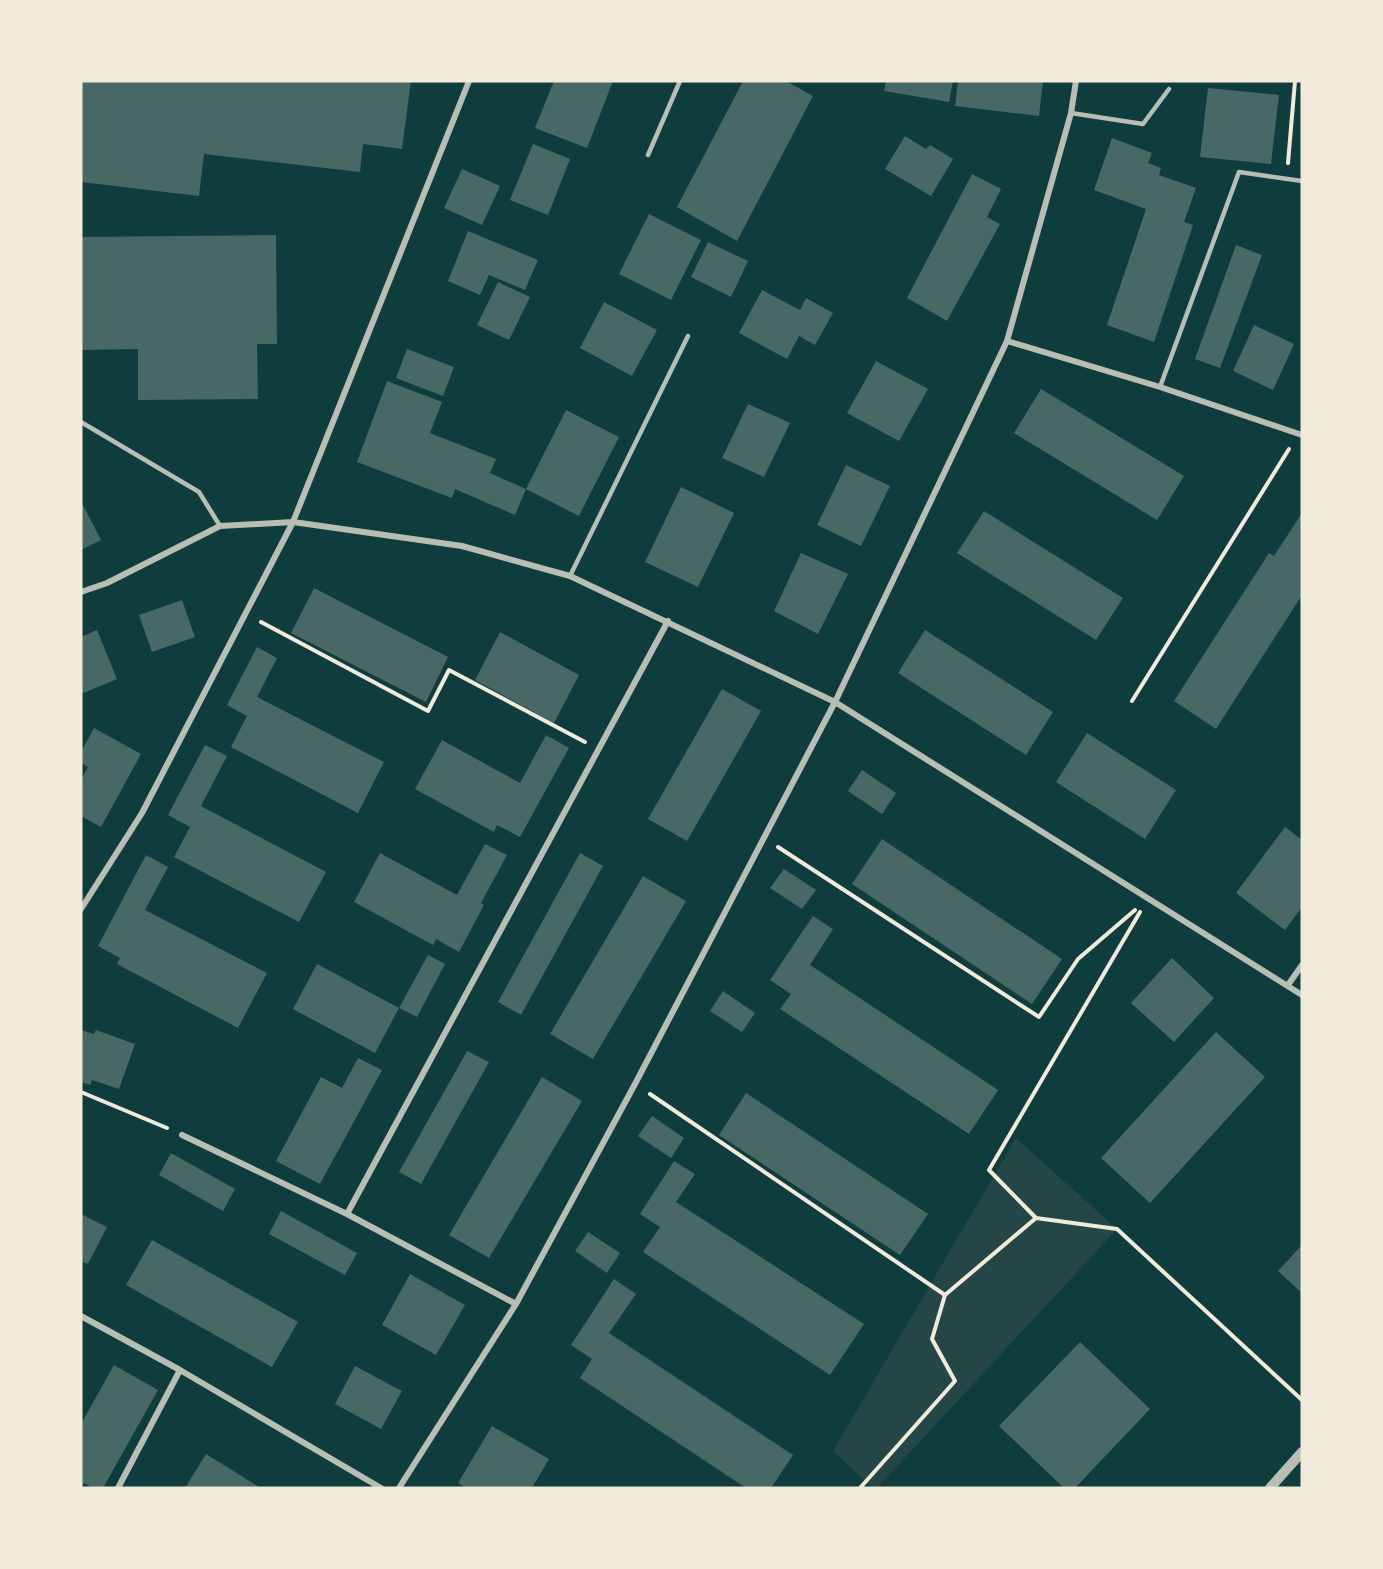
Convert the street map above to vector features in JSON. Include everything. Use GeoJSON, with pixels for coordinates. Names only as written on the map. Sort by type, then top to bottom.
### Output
{"type":"FeatureCollection","features":[{"type":"Feature","properties":{"kind":"street"},"geometry":{"type":"LineString","coordinates":[[81,909],[142,813],[293,522],[469,81]]}},
{"type":"Feature","properties":{"kind":"street"},"geometry":{"type":"LineString","coordinates":[[399,1488],[516,1304],[835,702],[1007,340],[1071,114],[1076,81]]}},
{"type":"Feature","properties":{"kind":"street"},"geometry":{"type":"LineString","coordinates":[[1007,340],[1160,387],[1300,434]]}},
{"type":"Feature","properties":{"kind":"street"},"geometry":{"type":"LineString","coordinates":[[81,592],[107,583],[219,526],[293,522],[462,546],[570,576],[835,702],[1302,994]]}},
{"type":"Feature","properties":{"kind":"street"},"geometry":{"type":"LineString","coordinates":[[347,1214],[668,621]]}},
{"type":"Feature","properties":{"kind":"street"},"geometry":{"type":"LineString","coordinates":[[1288,985],[1302,965]]}},
{"type":"Feature","properties":{"kind":"street"},"geometry":{"type":"LineString","coordinates":[[182,1135],[347,1214],[516,1304]]}},
{"type":"Feature","properties":{"kind":"street"},"geometry":{"type":"LineString","coordinates":[[81,1316],[180,1370],[381,1488]]}},
{"type":"Feature","properties":{"kind":"street"},"geometry":{"type":"LineString","coordinates":[[118,1488],[180,1370]]}},
{"type":"Feature","properties":{"kind":"street"},"geometry":{"type":"LineString","coordinates":[[1270,1488],[1302,1452]]}},
{"type":"Feature","properties":{"kind":"lane"},"geometry":{"type":"LineString","coordinates":[[648,155],[680,81]]}},
{"type":"Feature","properties":{"kind":"lane"},"geometry":{"type":"LineString","coordinates":[[1071,114],[1143,124],[1169,89]]}},
{"type":"Feature","properties":{"kind":"lane"},"geometry":{"type":"LineString","coordinates":[[1160,387],[1239,172],[1302,181]]}},
{"type":"Feature","properties":{"kind":"lane"},"geometry":{"type":"LineString","coordinates":[[570,576],[688,336]]}},
{"type":"Feature","properties":{"kind":"lane"},"geometry":{"type":"LineString","coordinates":[[81,422],[199,492],[219,526]]}},
{"type":"Feature","properties":{"kind":"path"},"geometry":{"type":"LineString","coordinates":[[1286,179],[1295,81]]}},
{"type":"Feature","properties":{"kind":"path"},"geometry":{"type":"LineString","coordinates":[[1132,701],[1300,434]]}},
{"type":"Feature","properties":{"kind":"path"},"geometry":{"type":"LineString","coordinates":[[245,614],[428,711],[449,670],[599,749]]}},
{"type":"Feature","properties":{"kind":"path"},"geometry":{"type":"LineString","coordinates":[[764,837],[1039,1017],[1078,959],[1149,898]]}},
{"type":"Feature","properties":{"kind":"path"},"geometry":{"type":"LineString","coordinates":[[1149,898],[989,1170],[1036,1218],[1116,1229],[1302,1400]]}},
{"type":"Feature","properties":{"kind":"path"},"geometry":{"type":"LineString","coordinates":[[634,1084],[945,1295]]}},
{"type":"Feature","properties":{"kind":"path"},"geometry":{"type":"LineString","coordinates":[[81,1092],[182,1135]]}},
{"type":"Feature","properties":{"kind":"path"},"geometry":{"type":"LineString","coordinates":[[860,1488],[955,1381],[932,1339],[945,1295],[1036,1218]]}},
{"type":"Feature","properties":{"kind":"shaded area"},"geometry":{"type":"Polygon","coordinates":[[[1016,1138],[1117,1229],[877,1488],[872,1488],[833,1451],[1016,1138]]]}},
{"type":"Feature","properties":{"kind":"building"},"geometry":{"type":"Polygon","coordinates":[[[81,81],[411,81],[402,149],[363,144],[360,172],[204,154],[199,196],[81,182],[81,81]]]}},
{"type":"Feature","properties":{"kind":"building"},"geometry":{"type":"Polygon","coordinates":[[[554,81],[613,81],[587,148],[535,128],[554,81]]]}},
{"type":"Feature","properties":{"kind":"building"},"geometry":{"type":"Polygon","coordinates":[[[743,81],[786,81],[813,96],[737,241],[677,207],[743,81]]]}},
{"type":"Feature","properties":{"kind":"building"},"geometry":{"type":"Polygon","coordinates":[[[886,81],[953,81],[949,102],[884,91],[886,81]]]}},
{"type":"Feature","properties":{"kind":"building"},"geometry":{"type":"Polygon","coordinates":[[[958,81],[1043,81],[1039,116],[955,106],[958,81]]]}},
{"type":"Feature","properties":{"kind":"building"},"geometry":{"type":"Polygon","coordinates":[[[1208,88],[1279,95],[1271,164],[1200,157],[1208,88]]]}},
{"type":"Feature","properties":{"kind":"building"},"geometry":{"type":"Polygon","coordinates":[[[905,136],[926,149],[930,145],[953,159],[931,196],[885,169],[905,136]]]}},
{"type":"Feature","properties":{"kind":"building"},"geometry":{"type":"Polygon","coordinates":[[[1112,138],[1152,153],[1148,163],[1161,168],[1159,175],[1196,188],[1184,222],[1193,225],[1154,342],[1107,325],[1146,209],[1094,190],[1112,138]]]}},
{"type":"Feature","properties":{"kind":"building"},"geometry":{"type":"Polygon","coordinates":[[[533,144],[570,159],[548,215],[510,200],[533,144]]]}},
{"type":"Feature","properties":{"kind":"building"},"geometry":{"type":"Polygon","coordinates":[[[462,169],[500,186],[482,225],[444,208],[462,169]]]}},
{"type":"Feature","properties":{"kind":"building"},"geometry":{"type":"Polygon","coordinates":[[[972,174],[1001,189],[987,217],[1000,224],[947,321],[907,298],[972,174]]]}},
{"type":"Feature","properties":{"kind":"building"},"geometry":{"type":"Polygon","coordinates":[[[649,214],[701,240],[671,300],[619,274],[649,214]]]}},
{"type":"Feature","properties":{"kind":"building"},"geometry":{"type":"Polygon","coordinates":[[[468,231],[538,260],[525,290],[489,275],[480,295],[448,281],[468,231]]]}},
{"type":"Feature","properties":{"kind":"building"},"geometry":{"type":"Polygon","coordinates":[[[276,235],[277,344],[257,344],[258,399],[138,400],[138,349],[81,350],[81,237],[276,235]]]}},
{"type":"Feature","properties":{"kind":"building"},"geometry":{"type":"Polygon","coordinates":[[[708,242],[748,261],[731,297],[691,277],[708,242]]]}},
{"type":"Feature","properties":{"kind":"building"},"geometry":{"type":"Polygon","coordinates":[[[1236,245],[1262,255],[1220,368],[1195,359],[1236,245]]]}},
{"type":"Feature","properties":{"kind":"building"},"geometry":{"type":"Polygon","coordinates":[[[498,282],[530,297],[509,340],[477,325],[498,282]]]}},
{"type":"Feature","properties":{"kind":"building"},"geometry":{"type":"Polygon","coordinates":[[[762,290],[800,310],[806,298],[833,313],[815,345],[799,336],[787,359],[739,333],[762,290]]]}},
{"type":"Feature","properties":{"kind":"building"},"geometry":{"type":"Polygon","coordinates":[[[604,302],[657,330],[632,376],[580,348],[604,302]]]}},
{"type":"Feature","properties":{"kind":"building"},"geometry":{"type":"Polygon","coordinates":[[[1254,325],[1294,344],[1273,390],[1233,371],[1254,325]]]}},
{"type":"Feature","properties":{"kind":"building"},"geometry":{"type":"Polygon","coordinates":[[[407,349],[454,367],[443,396],[396,378],[407,349]]]}},
{"type":"Feature","properties":{"kind":"building"},"geometry":{"type":"Polygon","coordinates":[[[876,361],[928,389],[899,441],[847,413],[876,361]]]}},
{"type":"Feature","properties":{"kind":"building"},"geometry":{"type":"Polygon","coordinates":[[[387,381],[442,402],[430,433],[496,459],[490,473],[526,489],[515,515],[455,489],[452,498],[357,462],[387,381]]]}},
{"type":"Feature","properties":{"kind":"building"},"geometry":{"type":"Polygon","coordinates":[[[1041,389],[1184,476],[1157,520],[1014,433],[1041,389]]]}},
{"type":"Feature","properties":{"kind":"building"},"geometry":{"type":"Polygon","coordinates":[[[748,404],[790,423],[764,477],[722,458],[748,404]]]}},
{"type":"Feature","properties":{"kind":"building"},"geometry":{"type":"Polygon","coordinates":[[[566,410],[619,437],[579,516],[526,489],[566,410]]]}},
{"type":"Feature","properties":{"kind":"building"},"geometry":{"type":"Polygon","coordinates":[[[846,465],[890,486],[861,546],[817,525],[846,465]]]}},
{"type":"Feature","properties":{"kind":"building"},"geometry":{"type":"Polygon","coordinates":[[[681,487],[734,513],[698,587],[645,562],[681,487]]]}},
{"type":"Feature","properties":{"kind":"building"},"geometry":{"type":"Polygon","coordinates":[[[81,501],[101,540],[81,550],[81,501]]]}},
{"type":"Feature","properties":{"kind":"building"},"geometry":{"type":"Polygon","coordinates":[[[984,511],[1123,598],[1096,640],[957,553],[984,511]]]}},
{"type":"Feature","properties":{"kind":"building"},"geometry":{"type":"Polygon","coordinates":[[[1302,513],[1302,595],[1216,729],[1174,701],[1269,553],[1274,556],[1302,513]]]}},
{"type":"Feature","properties":{"kind":"building"},"geometry":{"type":"Polygon","coordinates":[[[801,553],[848,574],[818,634],[774,611],[801,553]]]}},
{"type":"Feature","properties":{"kind":"building"},"geometry":{"type":"Polygon","coordinates":[[[314,588],[448,657],[426,702],[291,633],[314,588]]]}},
{"type":"Feature","properties":{"kind":"building"},"geometry":{"type":"Polygon","coordinates":[[[182,600],[195,637],[152,652],[139,615],[182,600]]]}},
{"type":"Feature","properties":{"kind":"building"},"geometry":{"type":"Polygon","coordinates":[[[97,630],[117,679],[81,694],[81,637],[97,630]]]}},
{"type":"Feature","properties":{"kind":"building"},"geometry":{"type":"Polygon","coordinates":[[[925,630],[1053,712],[1026,755],[898,673],[925,630]]]}},
{"type":"Feature","properties":{"kind":"building"},"geometry":{"type":"Polygon","coordinates":[[[500,632],[579,675],[554,723],[475,680],[500,632]]]}},
{"type":"Feature","properties":{"kind":"building"},"geometry":{"type":"Polygon","coordinates":[[[257,647],[277,658],[257,697],[384,762],[358,813],[231,747],[247,716],[227,705],[257,647]]]}},
{"type":"Feature","properties":{"kind":"building"},"geometry":{"type":"Polygon","coordinates":[[[722,689],[761,711],[687,841],[648,819],[722,689]]]}},
{"type":"Feature","properties":{"kind":"building"},"geometry":{"type":"Polygon","coordinates":[[[94,728],[141,754],[101,827],[81,816],[81,780],[88,767],[81,763],[81,752],[94,728]]]}},
{"type":"Feature","properties":{"kind":"building"},"geometry":{"type":"Polygon","coordinates":[[[1087,733],[1176,790],[1145,839],[1056,782],[1087,733]]]}},
{"type":"Feature","properties":{"kind":"building"},"geometry":{"type":"Polygon","coordinates":[[[546,735],[569,748],[520,837],[497,825],[494,832],[415,789],[442,740],[520,783],[546,735]]]}},
{"type":"Feature","properties":{"kind":"building"},"geometry":{"type":"Polygon","coordinates":[[[205,745],[227,756],[201,806],[326,872],[299,922],[174,857],[190,827],[168,815],[205,745]]]}},
{"type":"Feature","properties":{"kind":"building"},"geometry":{"type":"Polygon","coordinates":[[[862,770],[896,793],[882,814],[848,791],[862,770]]]}},
{"type":"Feature","properties":{"kind":"building"},"geometry":{"type":"Polygon","coordinates":[[[1285,827],[1302,840],[1302,907],[1285,930],[1236,893],[1285,827]]]}},
{"type":"Feature","properties":{"kind":"building"},"geometry":{"type":"Polygon","coordinates":[[[882,839],[1062,959],[1032,1004],[852,884],[882,839]]]}},
{"type":"Feature","properties":{"kind":"building"},"geometry":{"type":"Polygon","coordinates":[[[485,844],[507,855],[481,903],[484,905],[459,952],[436,939],[433,945],[354,902],[380,853],[457,895],[485,844]]]}},
{"type":"Feature","properties":{"kind":"building"},"geometry":{"type":"Polygon","coordinates":[[[580,853],[603,866],[521,1015],[498,1002],[580,853]]]}},
{"type":"Feature","properties":{"kind":"building"},"geometry":{"type":"Polygon","coordinates":[[[146,855],[168,867],[145,910],[267,973],[238,1028],[117,964],[120,958],[98,946],[146,855]]]}},
{"type":"Feature","properties":{"kind":"building"},"geometry":{"type":"Polygon","coordinates":[[[784,869],[816,890],[802,909],[770,888],[784,869]]]}},
{"type":"Feature","properties":{"kind":"building"},"geometry":{"type":"Polygon","coordinates":[[[643,876],[686,901],[593,1059],[550,1034],[643,876]]]}},
{"type":"Feature","properties":{"kind":"building"},"geometry":{"type":"Polygon","coordinates":[[[813,916],[833,929],[810,965],[998,1090],[969,1134],[780,1009],[791,994],[770,980],[813,916]]]}},
{"type":"Feature","properties":{"kind":"building"},"geometry":{"type":"Polygon","coordinates":[[[428,955],[445,964],[417,1017],[399,1008],[428,955]]]}},
{"type":"Feature","properties":{"kind":"building"},"geometry":{"type":"Polygon","coordinates":[[[1172,958],[1214,998],[1174,1042],[1131,1003],[1172,958]]]}},
{"type":"Feature","properties":{"kind":"building"},"geometry":{"type":"Polygon","coordinates":[[[317,964],[399,1008],[375,1053],[293,1009],[317,964]]]}},
{"type":"Feature","properties":{"kind":"building"},"geometry":{"type":"Polygon","coordinates":[[[723,991],[755,1013],[742,1032],[710,1011],[723,991]]]}},
{"type":"Feature","properties":{"kind":"building"},"geometry":{"type":"Polygon","coordinates":[[[81,1030],[94,1034],[96,1030],[135,1044],[119,1089],[92,1080],[90,1085],[81,1082],[81,1030]]]}},
{"type":"Feature","properties":{"kind":"building"},"geometry":{"type":"Polygon","coordinates":[[[1216,1032],[1265,1077],[1150,1203],[1101,1158],[1216,1032]]]}},
{"type":"Feature","properties":{"kind":"building"},"geometry":{"type":"Polygon","coordinates":[[[467,1051],[489,1062],[421,1184],[399,1172],[467,1051]]]}},
{"type":"Feature","properties":{"kind":"building"},"geometry":{"type":"Polygon","coordinates":[[[358,1058],[382,1070],[320,1184],[276,1161],[321,1077],[342,1088],[358,1058]]]}},
{"type":"Feature","properties":{"kind":"building"},"geometry":{"type":"Polygon","coordinates":[[[542,1077],[582,1101],[489,1258],[449,1235],[542,1077]]]}},
{"type":"Feature","properties":{"kind":"building"},"geometry":{"type":"Polygon","coordinates":[[[746,1093],[928,1214],[900,1255],[719,1135],[746,1093]]]}},
{"type":"Feature","properties":{"kind":"building"},"geometry":{"type":"Polygon","coordinates":[[[652,1116],[684,1138],[671,1158],[638,1136],[652,1116]]]}},
{"type":"Feature","properties":{"kind":"building"},"geometry":{"type":"Polygon","coordinates":[[[171,1153],[235,1189],[223,1211],[159,1175],[171,1153]]]}},
{"type":"Feature","properties":{"kind":"building"},"geometry":{"type":"Polygon","coordinates":[[[674,1161],[695,1174],[676,1202],[864,1324],[830,1375],[643,1252],[660,1227],[640,1214],[674,1161]]]}},
{"type":"Feature","properties":{"kind":"building"},"geometry":{"type":"Polygon","coordinates":[[[281,1211],[357,1253],[345,1275],[269,1234],[281,1211]]]}},
{"type":"Feature","properties":{"kind":"building"},"geometry":{"type":"Polygon","coordinates":[[[81,1214],[107,1227],[88,1264],[81,1261],[81,1214]]]}},
{"type":"Feature","properties":{"kind":"building"},"geometry":{"type":"Polygon","coordinates":[[[588,1232],[620,1253],[607,1273],[575,1251],[588,1232]]]}},
{"type":"Feature","properties":{"kind":"building"},"geometry":{"type":"Polygon","coordinates":[[[152,1240],[298,1322],[272,1367],[126,1285],[152,1240]]]}},
{"type":"Feature","properties":{"kind":"building"},"geometry":{"type":"Polygon","coordinates":[[[1302,1245],[1302,1293],[1278,1271],[1302,1245]]]}},
{"type":"Feature","properties":{"kind":"building"},"geometry":{"type":"Polygon","coordinates":[[[410,1274],[465,1305],[436,1355],[382,1325],[410,1274]]]}},
{"type":"Feature","properties":{"kind":"building"},"geometry":{"type":"Polygon","coordinates":[[[614,1279],[636,1294],[609,1333],[793,1455],[771,1488],[746,1488],[580,1378],[592,1359],[571,1345],[614,1279]]]}},
{"type":"Feature","properties":{"kind":"building"},"geometry":{"type":"Polygon","coordinates":[[[1080,1342],[1150,1409],[1075,1488],[1064,1488],[999,1426],[1080,1342]]]}},
{"type":"Feature","properties":{"kind":"building"},"geometry":{"type":"Polygon","coordinates":[[[114,1365],[158,1390],[103,1488],[92,1488],[84,1483],[81,1488],[81,1424],[114,1365]]]}},
{"type":"Feature","properties":{"kind":"building"},"geometry":{"type":"Polygon","coordinates":[[[355,1366],[402,1391],[381,1429],[335,1404],[355,1366]]]}},
{"type":"Feature","properties":{"kind":"building"},"geometry":{"type":"Polygon","coordinates":[[[492,1426],[549,1459],[532,1488],[466,1488],[458,1483],[492,1426]]]}},
{"type":"Feature","properties":{"kind":"building"},"geometry":{"type":"Polygon","coordinates":[[[206,1454],[261,1488],[185,1488],[206,1454]]]}}]}
